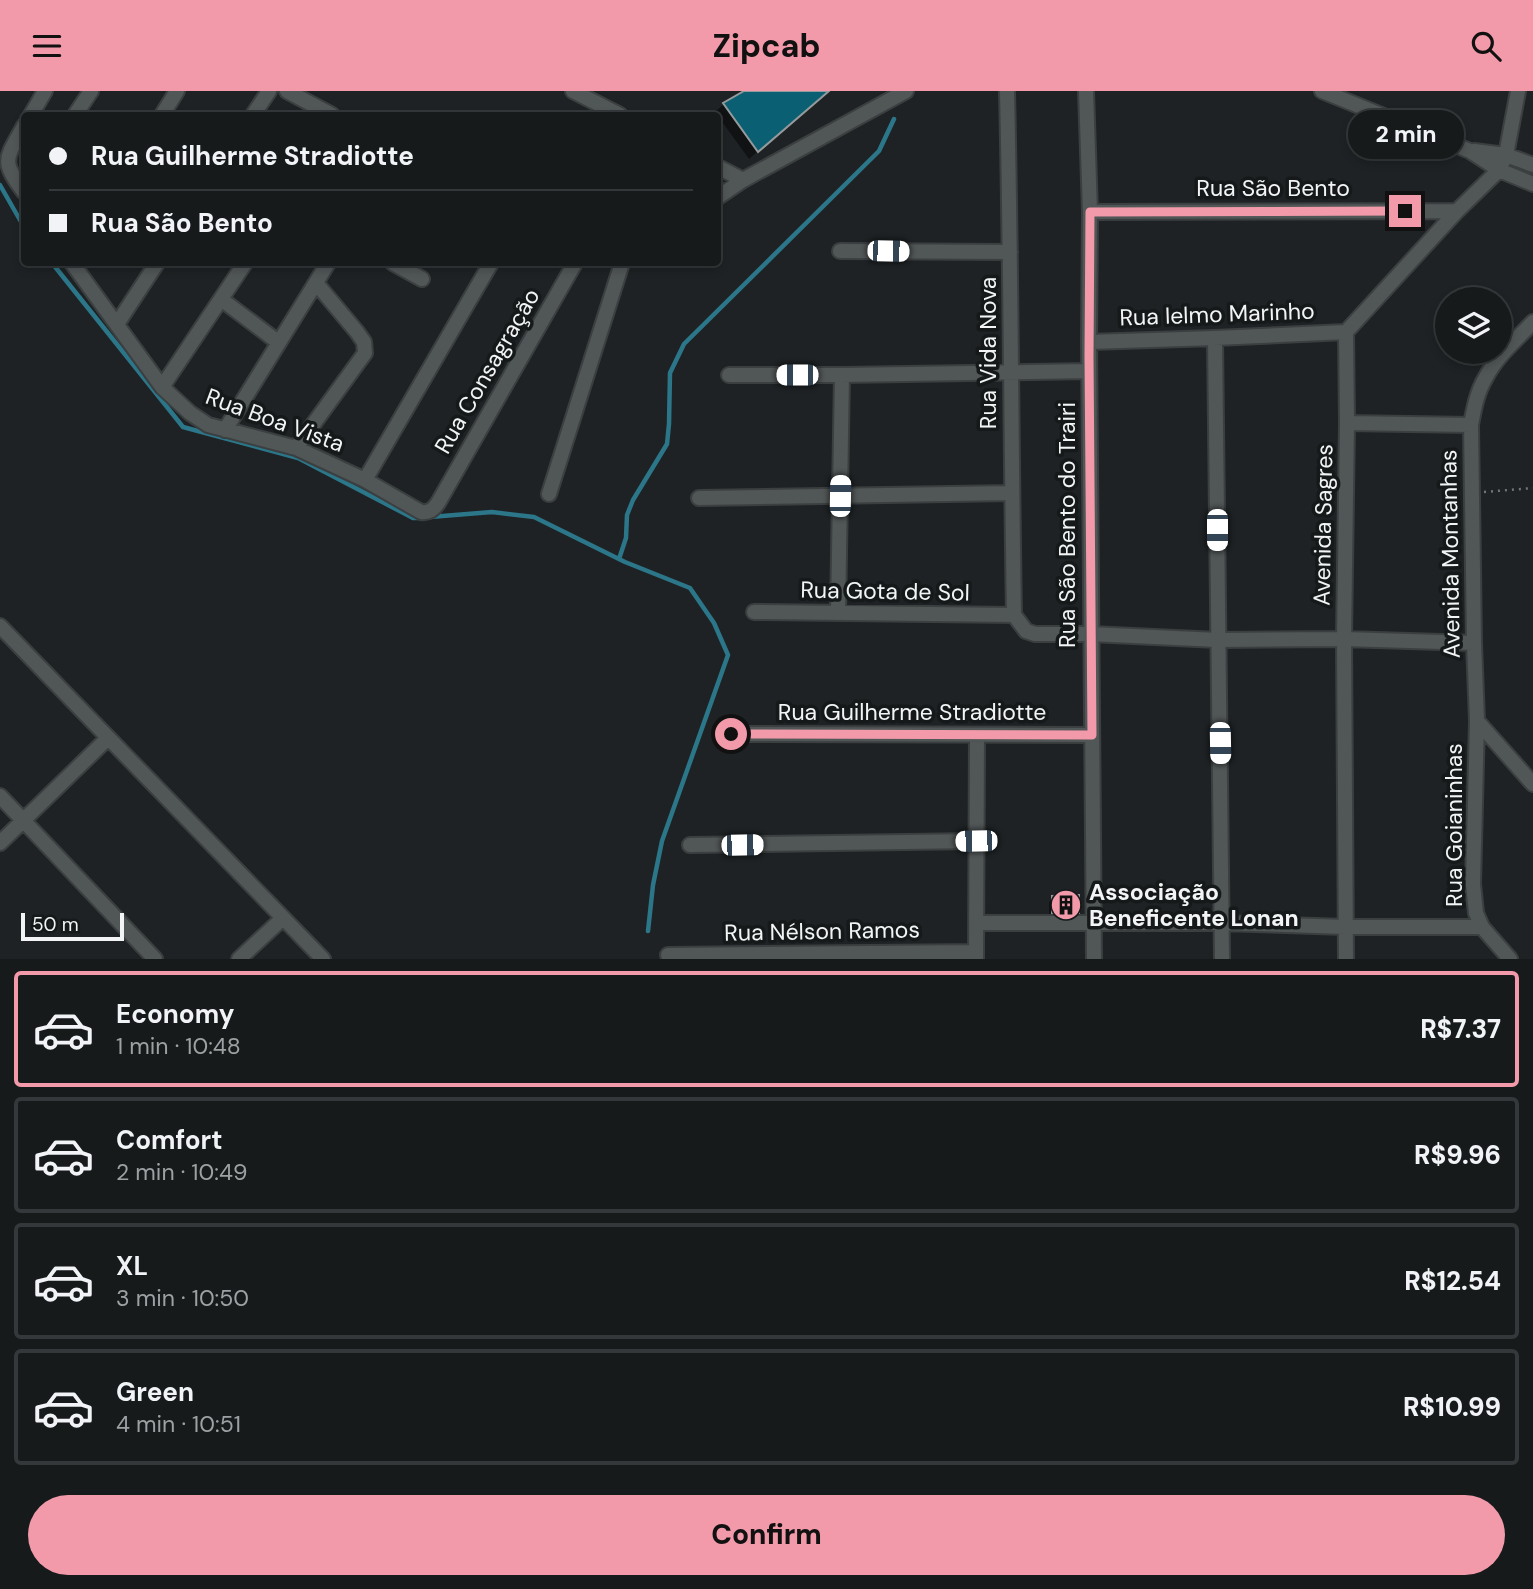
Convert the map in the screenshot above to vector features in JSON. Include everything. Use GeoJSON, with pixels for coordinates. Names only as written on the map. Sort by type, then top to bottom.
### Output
{"type":"FeatureCollection","features":[{"type":"Feature","properties":{"kind":"street"},"geometry":{"type":"LineString","coordinates":[[33,112],[45,91]]}},
{"type":"Feature","properties":{"kind":"street"},"geometry":{"type":"LineString","coordinates":[[77,112],[91,91]]}},
{"type":"Feature","properties":{"kind":"street"},"geometry":{"type":"LineString","coordinates":[[164,112],[177,91]]}},
{"type":"Feature","properties":{"kind":"street"},"geometry":{"type":"LineString","coordinates":[[255,112],[269,91]]}},
{"type":"Feature","properties":{"kind":"street"},"geometry":{"type":"LineString","coordinates":[[287,91],[326,112]]}},
{"type":"Feature","properties":{"kind":"street"},"geometry":{"type":"LineString","coordinates":[[573,91],[614,112]]}},
{"type":"Feature","properties":{"kind":"street"},"geometry":{"type":"LineString","coordinates":[[721,195],[885,96],[906,91]]}},
{"type":"Feature","properties":{"kind":"street","name":"Rua Vida Nova"},"geometry":{"type":"LineString","coordinates":[[1007,91],[1014,615]]}},
{"type":"Feature","properties":{"kind":"street","name":"Rua São Bento do Trairi"},"geometry":{"type":"LineString","coordinates":[[1086,91],[1090,212],[1094,959]]}},
{"type":"Feature","properties":{"kind":"street"},"geometry":{"type":"LineString","coordinates":[[1322,91],[1470,151],[1499,170],[1533,184]]}},
{"type":"Feature","properties":{"kind":"street"},"geometry":{"type":"LineString","coordinates":[[1346,332],[1457,211],[1499,170],[1506,155],[1518,91]]}},
{"type":"Feature","properties":{"kind":"street"},"geometry":{"type":"LineString","coordinates":[[21,132],[8,159],[12,176],[21,188]]}},
{"type":"Feature","properties":{"kind":"street"},"geometry":{"type":"LineString","coordinates":[[1470,151],[1506,155],[1533,166]]}},
{"type":"Feature","properties":{"kind":"street"},"geometry":{"type":"LineString","coordinates":[[721,169],[743,180]]}},
{"type":"Feature","properties":{"kind":"street","name":"Rua São Bento"},"geometry":{"type":"LineString","coordinates":[[1090,212],[1457,211]]}},
{"type":"Feature","properties":{"kind":"street"},"geometry":{"type":"LineString","coordinates":[[840,251],[1010,252]]}},
{"type":"Feature","properties":{"kind":"street","name":"Rua Boa Vista"},"geometry":{"type":"LineString","coordinates":[[74,266],[162,387],[190,413],[208,425],[296,448],[365,480],[421,512],[427,513],[438,503]]}},
{"type":"Feature","properties":{"kind":"street"},"geometry":{"type":"LineString","coordinates":[[117,324],[155,266]]}},
{"type":"Feature","properties":{"kind":"street"},"geometry":{"type":"LineString","coordinates":[[162,387],[243,266]]}},
{"type":"Feature","properties":{"kind":"street"},"geometry":{"type":"LineString","coordinates":[[225,430],[326,266]]}},
{"type":"Feature","properties":{"kind":"street"},"geometry":{"type":"LineString","coordinates":[[398,266],[422,279]]}},
{"type":"Feature","properties":{"kind":"street"},"geometry":{"type":"LineString","coordinates":[[365,480],[489,266]]}},
{"type":"Feature","properties":{"kind":"street","name":"Rua Consagração"},"geometry":{"type":"LineString","coordinates":[[438,503],[573,266]]}},
{"type":"Feature","properties":{"kind":"street"},"geometry":{"type":"LineString","coordinates":[[549,494],[621,266]]}},
{"type":"Feature","properties":{"kind":"street"},"geometry":{"type":"LineString","coordinates":[[296,448],[365,353],[364,342],[357,332],[316,283]]}},
{"type":"Feature","properties":{"kind":"street"},"geometry":{"type":"LineString","coordinates":[[221,299],[278,342]]}},
{"type":"Feature","properties":{"kind":"street","name":"Avenida Montanhas"},"geometry":{"type":"LineString","coordinates":[[1477,721],[1471,425],[1476,400],[1486,377],[1495,363],[1533,322]]}},
{"type":"Feature","properties":{"kind":"street","name":"Rua Ielmo Marinho"},"geometry":{"type":"LineString","coordinates":[[1089,342],[1346,332]]}},
{"type":"Feature","properties":{"kind":"street","name":"Avenida Sagres"},"geometry":{"type":"LineString","coordinates":[[1346,332],[1346,959]]}},
{"type":"Feature","properties":{"kind":"street"},"geometry":{"type":"LineString","coordinates":[[1215,338],[1222,959]]}},
{"type":"Feature","properties":{"kind":"street"},"geometry":{"type":"LineString","coordinates":[[729,375],[1089,371]]}},
{"type":"Feature","properties":{"kind":"street"},"geometry":{"type":"LineString","coordinates":[[838,613],[842,375]]}},
{"type":"Feature","properties":{"kind":"street"},"geometry":{"type":"LineString","coordinates":[[1347,423],[1471,425]]}},
{"type":"Feature","properties":{"kind":"street"},"geometry":{"type":"LineString","coordinates":[[699,498],[1011,493]]}},
{"type":"Feature","properties":{"kind":"street","name":"Rua Gota de Sol"},"geometry":{"type":"LineString","coordinates":[[754,613],[1014,615]]}},
{"type":"Feature","properties":{"kind":"street"},"geometry":{"type":"LineString","coordinates":[[1014,615],[1026,631],[1031,633],[1218,640],[1344,639],[1474,643]]}},
{"type":"Feature","properties":{"kind":"street"},"geometry":{"type":"LineString","coordinates":[[0,626],[323,959]]}},
{"type":"Feature","properties":{"kind":"street"},"geometry":{"type":"LineString","coordinates":[[1477,721],[1533,784]]}},
{"type":"Feature","properties":{"kind":"street","name":"Rua Goianinhas"},"geometry":{"type":"LineString","coordinates":[[1477,721],[1473,884],[1476,913],[1482,927]]}},
{"type":"Feature","properties":{"kind":"street","name":"Rua Guilherme Stradiotte"},"geometry":{"type":"LineString","coordinates":[[731,734],[1092,735]]}},
{"type":"Feature","properties":{"kind":"street"},"geometry":{"type":"LineString","coordinates":[[976,956],[977,736]]}},
{"type":"Feature","properties":{"kind":"street"},"geometry":{"type":"LineString","coordinates":[[0,843],[108,738]]}},
{"type":"Feature","properties":{"kind":"street"},"geometry":{"type":"LineString","coordinates":[[0,796],[155,959]]}},
{"type":"Feature","properties":{"kind":"street"},"geometry":{"type":"LineString","coordinates":[[690,845],[976,841]]}},
{"type":"Feature","properties":{"kind":"street"},"geometry":{"type":"LineString","coordinates":[[239,959],[283,918]]}},
{"type":"Feature","properties":{"kind":"street"},"geometry":{"type":"LineString","coordinates":[[976,923],[1482,927],[1510,959]]}},
{"type":"Feature","properties":{"kind":"street","name":"Rua Nélson Ramos"},"geometry":{"type":"LineString","coordinates":[[668,955],[976,956]]}},
{"type":"Feature","properties":{"kind":"path"},"geometry":{"type":"LineString","coordinates":[[1473,493],[1533,488]]}},
{"type":"Feature","properties":{"kind":"building"},"geometry":{"type":"Polygon","coordinates":[[[744,91],[829,91],[758,152],[723,103],[744,91]]]}},
{"type":"Feature","properties":{"kind":"building","name":"Associação Beneficente Lonan"},"geometry":{"type":"Polygon","coordinates":[[[1079,895],[1079,914],[1052,914],[1052,896],[1079,895]]]}},
{"type":"Feature","properties":{"kind":"waterway"},"geometry":{"type":"LineString","coordinates":[[619,559],[626,538],[627,515],[633,500],[667,444],[670,373],[684,344],[879,151],[894,119]]}},
{"type":"Feature","properties":{"kind":"waterway"},"geometry":{"type":"LineString","coordinates":[[0,185],[21,222]]}},
{"type":"Feature","properties":{"kind":"waterway"},"geometry":{"type":"LineString","coordinates":[[54,266],[183,427],[298,458],[413,518],[421,518]]}},
{"type":"Feature","properties":{"kind":"waterway"},"geometry":{"type":"LineString","coordinates":[[430,517],[492,512],[534,517],[625,562],[690,588],[714,623],[728,655],[662,841],[653,885],[648,931]]}},
{"type":"Feature","properties":{"kind":"place","name":"Associação Beneficente Lonan"},"geometry":{"type":"Point","coordinates":[1066,905]}},
{"type":"Feature","properties":{"kind":"route"},"geometry":{"type":"LineString","coordinates":[[731,734],[1092,735],[1090,212],[1405,211]]}}]}
